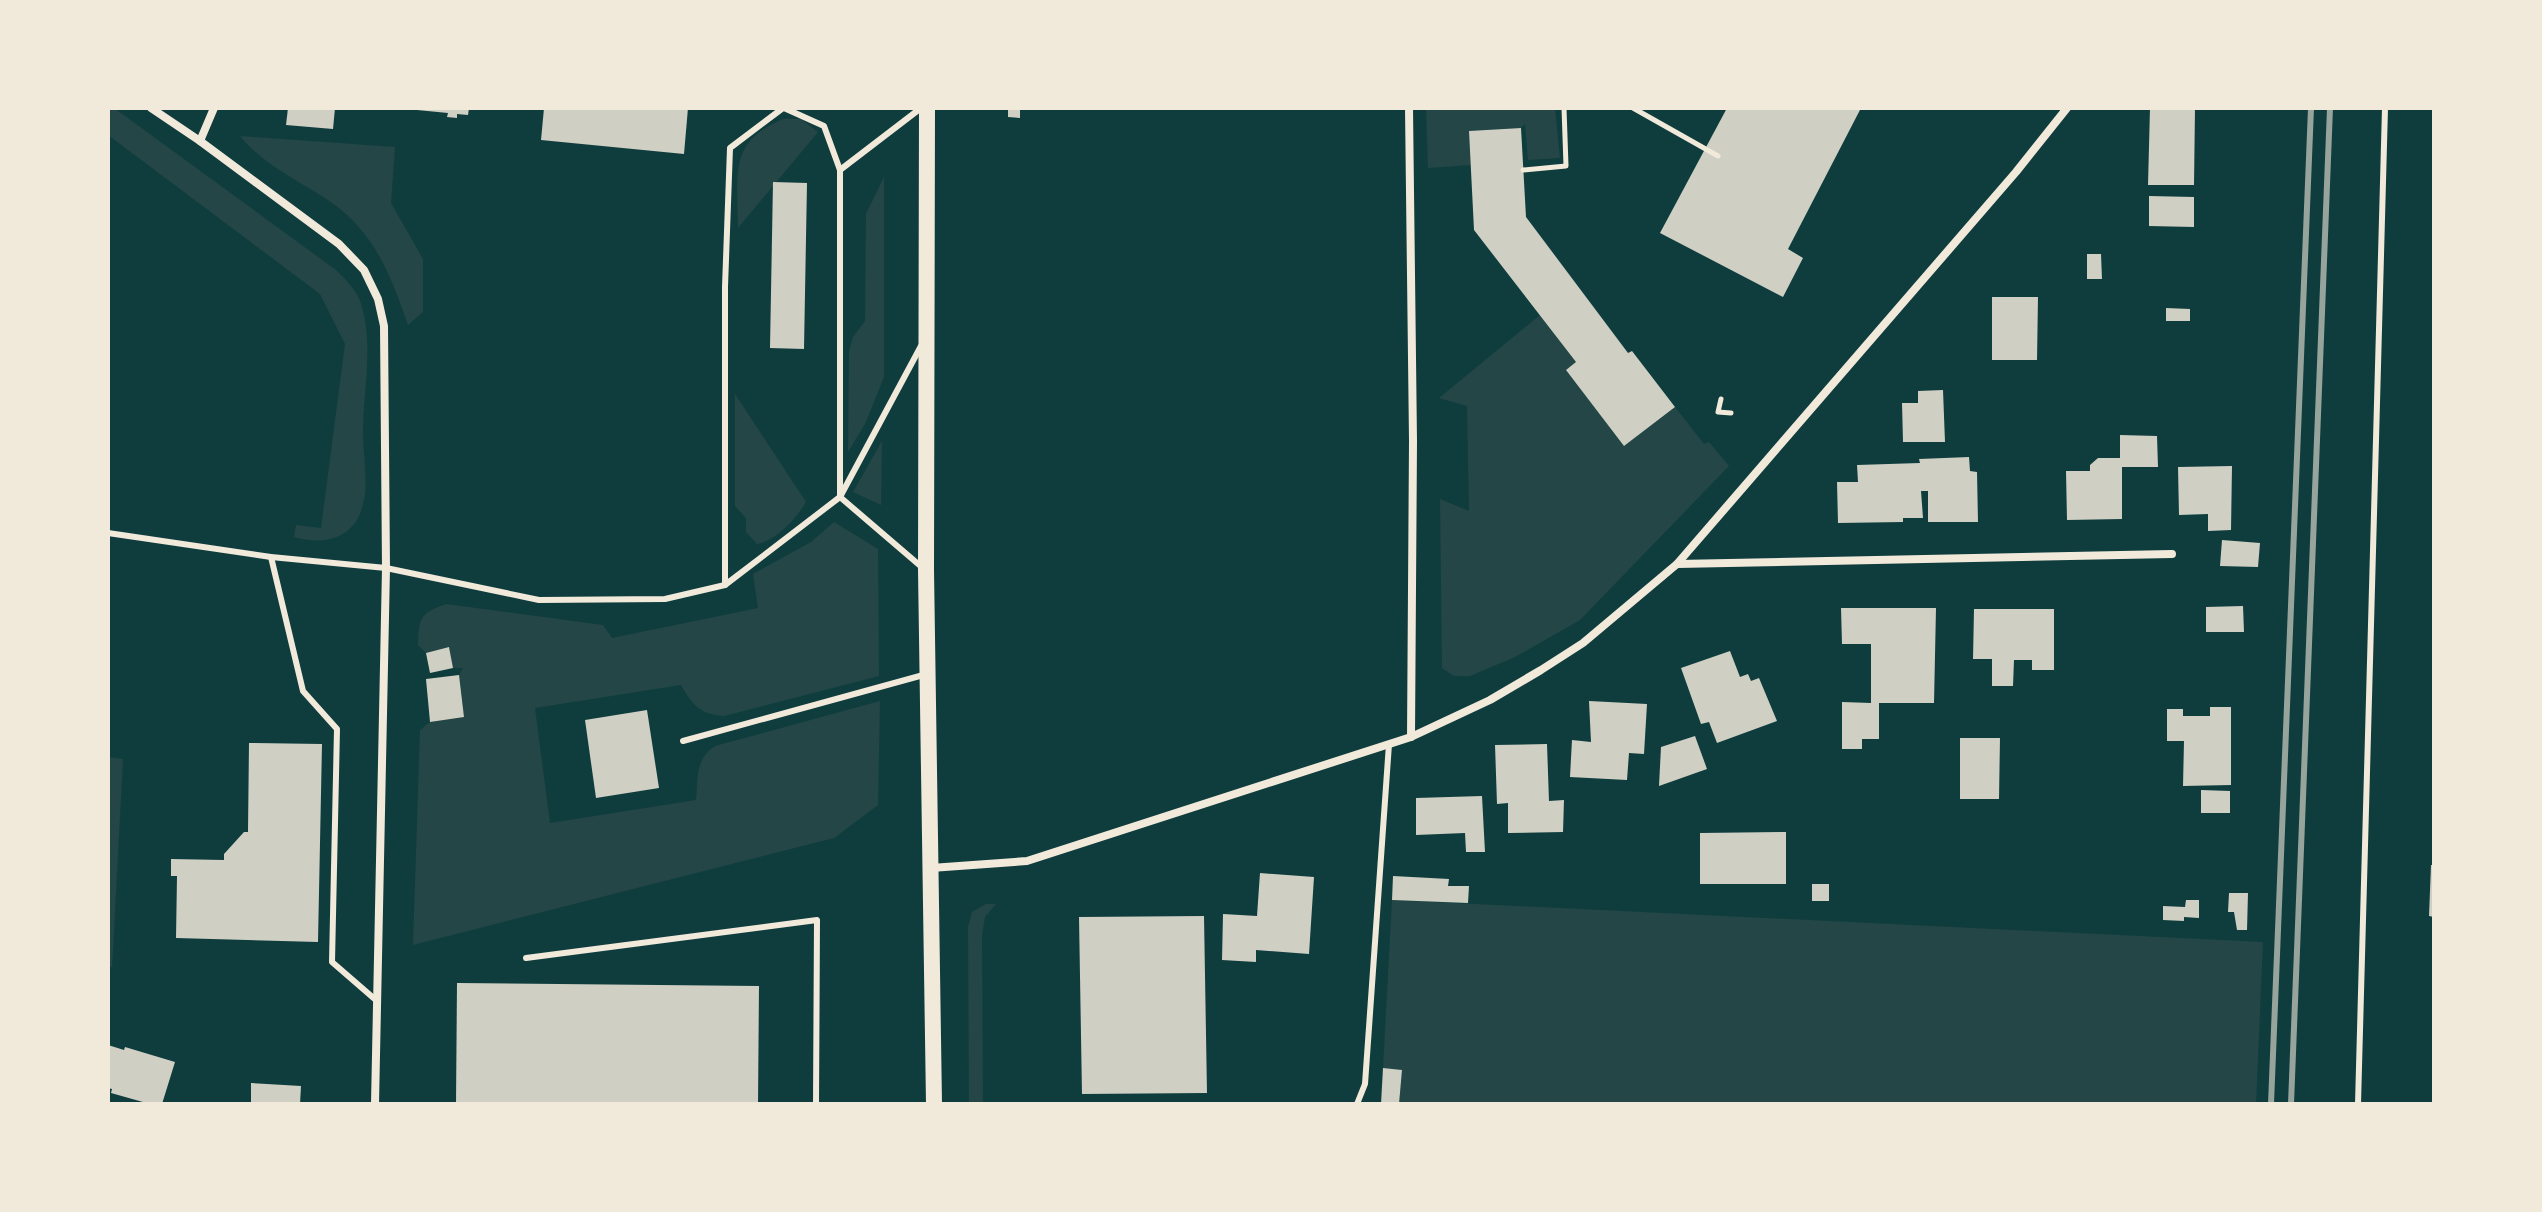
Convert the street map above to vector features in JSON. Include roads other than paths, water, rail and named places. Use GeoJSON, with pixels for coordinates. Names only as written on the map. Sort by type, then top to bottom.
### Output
{"type":"FeatureCollection","features":[{"type":"Feature","properties":{"kind":"main road"},"geometry":{"type":"LineString","coordinates":[[924,108],[927,674],[934,1104]]}},
{"type":"Feature","properties":{"kind":"street"},"geometry":{"type":"LineString","coordinates":[[151,108],[339,244],[364,270],[378,299],[384,326],[386,568],[375,1104]]}},
{"type":"Feature","properties":{"kind":"street"},"geometry":{"type":"LineString","coordinates":[[200,141],[214,108]]}},
{"type":"Feature","properties":{"kind":"street"},"geometry":{"type":"LineString","coordinates":[[1409,108],[1413,441],[1411,737]]}},
{"type":"Feature","properties":{"kind":"street"},"geometry":{"type":"LineString","coordinates":[[931,868],[1027,861],[1411,737],[1490,700],[1583,643],[1677,564],[2016,172],[2067,108]]}},
{"type":"Feature","properties":{"kind":"street"},"geometry":{"type":"LineString","coordinates":[[1677,564],[2172,554]]}},
{"type":"Feature","properties":{"kind":"lane"},"geometry":{"type":"LineString","coordinates":[[725,585],[725,287],[730,148],[784,108],[824,126],[840,170],[840,497],[926,570]]}},
{"type":"Feature","properties":{"kind":"lane"},"geometry":{"type":"LineString","coordinates":[[840,170],[924,108]]}},
{"type":"Feature","properties":{"kind":"lane"},"geometry":{"type":"LineString","coordinates":[[2358,1104],[2385,108]]}},
{"type":"Feature","properties":{"kind":"lane"},"geometry":{"type":"LineString","coordinates":[[108,533],[271,557],[386,568],[539,600],[665,599],[725,585],[840,497],[927,336]]}},
{"type":"Feature","properties":{"kind":"lane"},"geometry":{"type":"LineString","coordinates":[[271,557],[303,691],[337,729],[332,962],[378,1002]]}},
{"type":"Feature","properties":{"kind":"lane"},"geometry":{"type":"LineString","coordinates":[[683,741],[927,674]]}},
{"type":"Feature","properties":{"kind":"lane"},"geometry":{"type":"LineString","coordinates":[[1357,1104],[1365,1084],[1389,744]]}},
{"type":"Feature","properties":{"kind":"lane"},"geometry":{"type":"LineString","coordinates":[[526,958],[817,920],[816,1104]]}},
{"type":"Feature","properties":{"kind":"railway"},"geometry":{"type":"LineString","coordinates":[[2271,1104],[2311,108]]}},
{"type":"Feature","properties":{"kind":"railway"},"geometry":{"type":"LineString","coordinates":[[2291,1104],[2330,108]]}}]}
